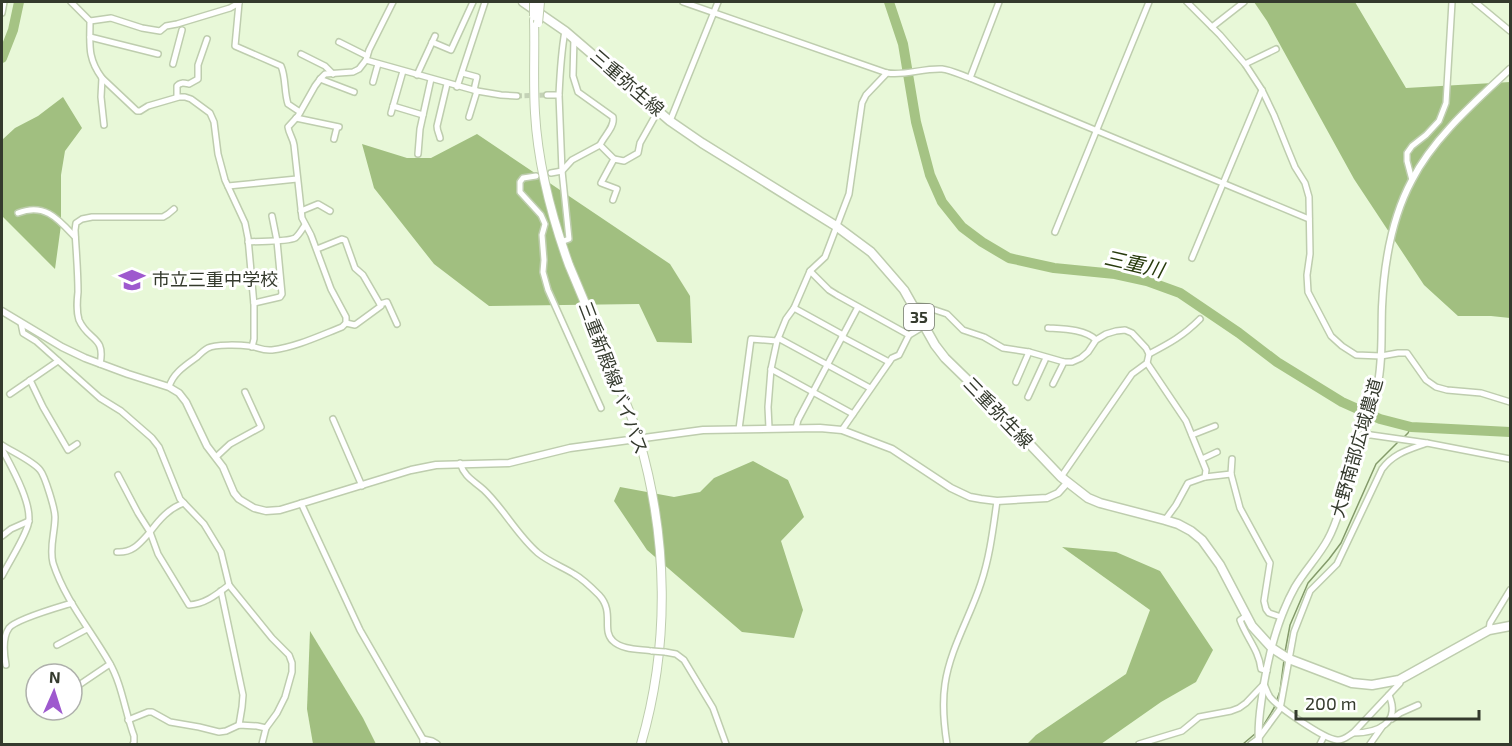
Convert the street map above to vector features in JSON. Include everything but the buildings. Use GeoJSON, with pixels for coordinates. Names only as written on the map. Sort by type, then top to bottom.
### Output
{"type":"FeatureCollection","features":[{"type":"Feature","properties":{"kind":"main road","name":"三重弥生線"},"geometry":{"type":"LineString","coordinates":[[523,2],[574,38],[670,121],[856,239],[877,259],[904,291],[945,358],[1064,480],[1088,498],[1100,503],[1165,520],[1191,531],[1202,540],[1220,565],[1252,626],[1272,648],[1286,657],[1352,682],[1372,685],[1399,680],[1489,630],[1510,626]]}},
{"type":"Feature","properties":{"kind":"main road","name":"三重新殿線バイパス"},"geometry":{"type":"LineString","coordinates":[[534,2],[536,22],[534,99],[542,175],[561,242],[634,423],[650,483],[657,522],[662,576],[662,612],[652,698],[641,744]]}},
{"type":"Feature","properties":{"kind":"main road","name":"三重新殿線バイパス"},"geometry":{"type":"LineString","coordinates":[[536,22],[540,2]]}},
{"type":"Feature","properties":{"kind":"street"},"geometry":{"type":"LineString","coordinates":[[2,12],[4,2]]}},
{"type":"Feature","properties":{"kind":"street"},"geometry":{"type":"LineString","coordinates":[[71,2],[90,21],[90,53],[96,70],[137,111],[185,96],[210,113],[214,122],[218,154],[228,186],[245,223],[254,303],[252,347]]}},
{"type":"Feature","properties":{"kind":"street"},"geometry":{"type":"LineString","coordinates":[[90,21],[111,18],[160,31],[166,26],[230,8],[239,2]]}},
{"type":"Feature","properties":{"kind":"street"},"geometry":{"type":"LineString","coordinates":[[239,2],[235,46],[281,66],[284,71],[288,104],[298,115],[338,127],[334,139]]}},
{"type":"Feature","properties":{"kind":"street"},"geometry":{"type":"LineString","coordinates":[[169,387],[177,373],[207,348],[215,346],[252,347],[262,351],[292,346],[342,327],[345,323],[346,317],[331,289],[311,235],[302,218],[294,145],[288,127],[325,74],[353,72],[359,69],[367,58],[393,2]]}},
{"type":"Feature","properties":{"kind":"street"},"geometry":{"type":"LineString","coordinates":[[417,75],[434,39],[451,50],[473,2]]}},
{"type":"Feature","properties":{"kind":"street"},"geometry":{"type":"LineString","coordinates":[[458,87],[485,2]]}},
{"type":"Feature","properties":{"kind":"street"},"geometry":{"type":"LineString","coordinates":[[683,2],[887,73],[938,69],[970,78],[1309,219]]}},
{"type":"Feature","properties":{"kind":"street"},"geometry":{"type":"LineString","coordinates":[[670,121],[718,2]]}},
{"type":"Feature","properties":{"kind":"street"},"geometry":{"type":"LineString","coordinates":[[970,78],[999,2]]}},
{"type":"Feature","properties":{"kind":"street"},"geometry":{"type":"LineString","coordinates":[[1055,232],[1149,2]]}},
{"type":"Feature","properties":{"kind":"street"},"geometry":{"type":"LineString","coordinates":[[1187,2],[1245,64],[1262,90],[1275,115],[1295,166],[1305,183],[1309,197],[1310,255],[1306,275],[1308,292],[1332,336],[1356,355],[1381,356],[1398,352],[1407,353],[1426,380],[1436,387],[1480,393],[1510,402]]}},
{"type":"Feature","properties":{"kind":"street"},"geometry":{"type":"LineString","coordinates":[[1212,27],[1244,2]]}},
{"type":"Feature","properties":{"kind":"street"},"geometry":{"type":"LineString","coordinates":[[1412,180],[1407,153],[1439,121],[1446,103],[1452,2]]}},
{"type":"Feature","properties":{"kind":"street"},"geometry":{"type":"LineString","coordinates":[[1475,2],[1510,32]]}},
{"type":"Feature","properties":{"kind":"street"},"geometry":{"type":"LineString","coordinates":[[173,64],[182,30]]}},
{"type":"Feature","properties":{"kind":"street"},"geometry":{"type":"LineString","coordinates":[[561,242],[569,239],[562,171],[559,95],[565,31]]}},
{"type":"Feature","properties":{"kind":"street"},"geometry":{"type":"LineString","coordinates":[[90,37],[158,54]]}},
{"type":"Feature","properties":{"kind":"street"},"geometry":{"type":"LineString","coordinates":[[551,173],[562,171],[572,160],[600,145],[614,121],[612,117],[578,92],[573,76],[574,38]]}},
{"type":"Feature","properties":{"kind":"street"},"geometry":{"type":"LineString","coordinates":[[177,97],[178,84],[189,84],[198,79],[198,65],[207,39]]}},
{"type":"Feature","properties":{"kind":"street"},"geometry":{"type":"LineString","coordinates":[[339,42],[378,64],[475,91],[517,96]]}},
{"type":"Feature","properties":{"kind":"street"},"geometry":{"type":"LineString","coordinates":[[1245,64],[1276,49]]}},
{"type":"Feature","properties":{"kind":"street"},"geometry":{"type":"LineString","coordinates":[[301,54],[325,66],[333,74]]}},
{"type":"Feature","properties":{"kind":"street"},"geometry":{"type":"LineString","coordinates":[[373,82],[378,64]]}},
{"type":"Feature","properties":{"kind":"street","name":"大野南部広域農道"},"geometry":{"type":"LineString","coordinates":[[1259,742],[1258,731],[1264,684],[1281,617],[1296,586],[1329,538],[1378,385],[1386,256],[1392,230],[1412,180],[1438,141],[1510,69]]}},
{"type":"Feature","properties":{"kind":"street"},"geometry":{"type":"LineString","coordinates":[[391,113],[403,71]]}},
{"type":"Feature","properties":{"kind":"street"},"geometry":{"type":"LineString","coordinates":[[462,73],[477,77],[469,117]]}},
{"type":"Feature","properties":{"kind":"street"},"geometry":{"type":"LineString","coordinates":[[769,428],[771,369],[777,339],[810,271],[825,257],[851,187],[862,103],[866,95],[887,73]]}},
{"type":"Feature","properties":{"kind":"street"},"geometry":{"type":"LineString","coordinates":[[102,78],[101,97],[104,125]]}},
{"type":"Feature","properties":{"kind":"street"},"geometry":{"type":"LineString","coordinates":[[320,79],[354,92]]}},
{"type":"Feature","properties":{"kind":"street"},"geometry":{"type":"LineString","coordinates":[[418,154],[420,129],[431,79]]}},
{"type":"Feature","properties":{"kind":"street"},"geometry":{"type":"LineString","coordinates":[[440,138],[436,126],[447,84]]}},
{"type":"Feature","properties":{"kind":"street"},"geometry":{"type":"LineString","coordinates":[[1192,258],[1262,90]]}},
{"type":"Feature","properties":{"kind":"street"},"geometry":{"type":"LineString","coordinates":[[548,95],[559,95]]}},
{"type":"Feature","properties":{"kind":"street"},"geometry":{"type":"LineString","coordinates":[[393,106],[423,115]]}},
{"type":"Feature","properties":{"kind":"street"},"geometry":{"type":"LineString","coordinates":[[600,145],[614,159],[624,161],[631,158],[638,153],[640,143],[658,111]]}},
{"type":"Feature","properties":{"kind":"street"},"geometry":{"type":"LineString","coordinates":[[613,200],[617,189],[601,183],[614,159]]}},
{"type":"Feature","properties":{"kind":"street"},"geometry":{"type":"LineString","coordinates":[[536,176],[523,178],[520,182],[520,192],[541,215],[544,224],[543,272],[548,290],[601,408]]}},
{"type":"Feature","properties":{"kind":"street"},"geometry":{"type":"LineString","coordinates":[[228,186],[297,179]]}},
{"type":"Feature","properties":{"kind":"street"},"geometry":{"type":"LineString","coordinates":[[301,211],[318,204],[330,211]]}},
{"type":"Feature","properties":{"kind":"street"},"geometry":{"type":"LineString","coordinates":[[100,364],[101,345],[85,330],[76,308],[78,291],[76,223],[92,217],[163,217],[174,209]]}},
{"type":"Feature","properties":{"kind":"street"},"geometry":{"type":"LineString","coordinates":[[18,213],[26,210],[46,212],[54,216],[75,237]]}},
{"type":"Feature","properties":{"kind":"street"},"geometry":{"type":"LineString","coordinates":[[254,303],[280,297],[282,294],[272,216]]}},
{"type":"Feature","properties":{"kind":"street"},"geometry":{"type":"LineString","coordinates":[[248,242],[277,241],[297,237],[305,225]]}},
{"type":"Feature","properties":{"kind":"street"},"geometry":{"type":"LineString","coordinates":[[316,249],[342,239],[345,240],[355,268],[363,275],[380,304]]}},
{"type":"Feature","properties":{"kind":"street"},"geometry":{"type":"LineString","coordinates":[[810,271],[829,290],[909,335]]}},
{"type":"Feature","properties":{"kind":"street"},"geometry":{"type":"LineString","coordinates":[[345,323],[355,326],[381,306],[380,304],[387,302],[398,324]]}},
{"type":"Feature","properties":{"kind":"street"},"geometry":{"type":"LineString","coordinates":[[2,311],[62,347],[100,364],[169,387],[179,393],[186,402],[207,446],[223,467],[234,493],[254,508],[266,511],[280,510],[411,470],[436,465],[509,462],[570,448],[703,430],[769,428],[843,430],[892,449],[951,488],[981,500],[997,501],[1053,496],[1059,493],[1064,480],[1132,374],[1147,363],[1149,354],[1146,348],[1132,333],[1125,330],[1116,331],[1096,340],[1081,358],[1072,362],[1064,362],[1029,352],[1003,348],[984,337],[963,330],[947,314],[926,307],[914,306]]}},
{"type":"Feature","properties":{"kind":"street"},"geometry":{"type":"LineString","coordinates":[[796,428],[812,392],[858,307]]}},
{"type":"Feature","properties":{"kind":"street"},"geometry":{"type":"LineString","coordinates":[[794,308],[889,362]]}},
{"type":"Feature","properties":{"kind":"street"},"geometry":{"type":"LineString","coordinates":[[1149,354],[1176,340],[1200,319]]}},
{"type":"Feature","properties":{"kind":"street"},"geometry":{"type":"LineString","coordinates":[[21,323],[23,333],[36,341],[100,398],[122,411],[152,438],[159,447],[180,499],[204,524],[221,552],[229,585],[272,638],[289,655],[292,672],[285,697],[266,728],[262,744]]}},
{"type":"Feature","properties":{"kind":"street"},"geometry":{"type":"LineString","coordinates":[[843,430],[889,362],[899,355],[909,335],[924,326]]}},
{"type":"Feature","properties":{"kind":"street"},"geometry":{"type":"LineString","coordinates":[[1048,328],[1091,335],[1096,340]]}},
{"type":"Feature","properties":{"kind":"street"},"geometry":{"type":"LineString","coordinates":[[739,429],[751,339],[777,339],[870,388]]}},
{"type":"Feature","properties":{"kind":"street"},"geometry":{"type":"LineString","coordinates":[[1017,382],[1029,352]]}},
{"type":"Feature","properties":{"kind":"street"},"geometry":{"type":"LineString","coordinates":[[1028,397],[1046,358]]}},
{"type":"Feature","properties":{"kind":"street"},"geometry":{"type":"LineString","coordinates":[[10,394],[58,361]]}},
{"type":"Feature","properties":{"kind":"street"},"geometry":{"type":"LineString","coordinates":[[1053,384],[1064,362]]}},
{"type":"Feature","properties":{"kind":"street"},"geometry":{"type":"LineString","coordinates":[[1147,363],[1186,421],[1206,470],[1205,477]]}},
{"type":"Feature","properties":{"kind":"street"},"geometry":{"type":"LineString","coordinates":[[771,369],[853,414]]}},
{"type":"Feature","properties":{"kind":"street"},"geometry":{"type":"LineString","coordinates":[[30,380],[68,450],[77,444]]}},
{"type":"Feature","properties":{"kind":"street"},"geometry":{"type":"LineString","coordinates":[[216,456],[230,444],[261,427],[245,392]]}},
{"type":"Feature","properties":{"kind":"street"},"geometry":{"type":"LineString","coordinates":[[333,419],[362,486]]}},
{"type":"Feature","properties":{"kind":"street"},"geometry":{"type":"LineString","coordinates":[[1192,435],[1215,426]]}},
{"type":"Feature","properties":{"kind":"street"},"geometry":{"type":"LineString","coordinates":[[1365,431],[1390,438],[1510,459]]}},
{"type":"Feature","properties":{"kind":"street"},"geometry":{"type":"LineString","coordinates":[[1251,744],[1259,742],[1280,709],[1286,657],[1310,591],[1337,564],[1382,469],[1389,460],[1397,454],[1426,443]]}},
{"type":"Feature","properties":{"kind":"street"},"geometry":{"type":"LineString","coordinates":[[2,447],[23,492],[30,515],[26,531],[2,576]]}},
{"type":"Feature","properties":{"kind":"street"},"geometry":{"type":"LineString","coordinates":[[2,447],[40,470],[45,480],[55,514],[51,543],[52,559],[58,578],[110,664],[134,736],[132,744]]}},
{"type":"Feature","properties":{"kind":"street"},"geometry":{"type":"LineString","coordinates":[[1202,459],[1217,453]]}},
{"type":"Feature","properties":{"kind":"street"},"geometry":{"type":"LineString","coordinates":[[1232,459],[1231,474],[1240,508],[1270,563],[1264,601],[1266,609],[1269,613],[1281,617]]}},
{"type":"Feature","properties":{"kind":"street"},"geometry":{"type":"LineString","coordinates":[[460,463],[467,478],[483,488],[539,553],[576,575],[606,603],[611,640],[620,646],[676,654],[684,660],[713,708],[726,744]]}},
{"type":"Feature","properties":{"kind":"street"},"geometry":{"type":"LineString","coordinates":[[118,474],[150,532],[158,554],[189,605],[198,605],[207,601],[229,585]]}},
{"type":"Feature","properties":{"kind":"street"},"geometry":{"type":"LineString","coordinates":[[1165,520],[1188,483],[1205,477],[1231,474]]}},
{"type":"Feature","properties":{"kind":"street"},"geometry":{"type":"LineString","coordinates":[[947,744],[944,711],[945,684],[956,648],[982,582],[991,548],[997,501]]}},
{"type":"Feature","properties":{"kind":"street"},"geometry":{"type":"LineString","coordinates":[[117,552],[127,552],[137,547],[158,522],[175,506],[183,503]]}},
{"type":"Feature","properties":{"kind":"street"},"geometry":{"type":"LineString","coordinates":[[301,503],[360,630],[423,742],[432,741],[437,744]]}},
{"type":"Feature","properties":{"kind":"street"},"geometry":{"type":"LineString","coordinates":[[2,536],[29,521]]}},
{"type":"Feature","properties":{"kind":"street"},"geometry":{"type":"LineString","coordinates":[[1489,630],[1490,623],[1510,590]]}},
{"type":"Feature","properties":{"kind":"street"},"geometry":{"type":"LineString","coordinates":[[221,591],[243,695],[239,725]]}},
{"type":"Feature","properties":{"kind":"street"},"geometry":{"type":"LineString","coordinates":[[6,665],[3,652],[11,625],[72,603]]}},
{"type":"Feature","properties":{"kind":"street"},"geometry":{"type":"LineString","coordinates":[[1246,616],[1240,620],[1243,630],[1259,656],[1261,669],[1267,671]]}},
{"type":"Feature","properties":{"kind":"street"},"geometry":{"type":"LineString","coordinates":[[57,645],[87,629]]}},
{"type":"Feature","properties":{"kind":"street"},"geometry":{"type":"LineString","coordinates":[[84,682],[110,664]]}},
{"type":"Feature","properties":{"kind":"street"},"geometry":{"type":"LineString","coordinates":[[1139,744],[1182,731],[1199,717],[1239,708],[1264,684],[1270,697],[1280,706],[1324,736],[1338,741],[1353,733],[1400,683],[1399,680]]}},
{"type":"Feature","properties":{"kind":"street"},"geometry":{"type":"LineString","coordinates":[[1389,695],[1392,703],[1390,720]]}},
{"type":"Feature","properties":{"kind":"street"},"geometry":{"type":"LineString","coordinates":[[1353,733],[1370,732],[1400,713],[1418,705]]}},
{"type":"Feature","properties":{"kind":"street"},"geometry":{"type":"LineString","coordinates":[[128,720],[152,712],[170,722],[219,732],[239,725],[266,728]]}},
{"type":"Feature","properties":{"kind":"street"},"geometry":{"type":"LineString","coordinates":[[1370,744],[1382,726]]}},
{"type":"Feature","properties":{"kind":"street"},"geometry":{"type":"LineString","coordinates":[[1320,744],[1324,736]]}},
{"type":"Feature","properties":{"kind":"green space"},"geometry":{"type":"Polygon","coordinates":[[[1254,2],[1355,2],[1406,88],[1510,82],[1510,318],[1458,316],[1424,285],[1354,179],[1267,21],[1254,2]]]}},
{"type":"Feature","properties":{"kind":"green space"},"geometry":{"type":"Polygon","coordinates":[[[63,97],[82,128],[65,151],[61,175],[61,225],[55,269],[2,216],[2,140],[15,128],[38,116],[63,97]]]}},
{"type":"Feature","properties":{"kind":"green space"},"geometry":{"type":"Polygon","coordinates":[[[477,134],[670,264],[690,296],[692,343],[657,342],[639,304],[489,306],[434,264],[374,188],[362,144],[407,158],[431,158],[477,134]]]}},
{"type":"Feature","properties":{"kind":"green space"},"geometry":{"type":"Polygon","coordinates":[[[753,461],[788,480],[804,517],[781,541],[803,610],[794,638],[742,632],[647,550],[614,501],[620,487],[674,497],[700,492],[714,478],[753,461]]]}},
{"type":"Feature","properties":{"kind":"green space"},"geometry":{"type":"Polygon","coordinates":[[[1062,547],[1116,552],[1160,571],[1213,650],[1196,682],[1161,702],[1101,744],[1027,744],[1036,735],[1126,674],[1150,610],[1062,547]]]}},
{"type":"Feature","properties":{"kind":"green space"},"geometry":{"type":"Polygon","coordinates":[[[310,631],[363,718],[376,744],[313,744],[307,709],[310,631]]]}},
{"type":"Feature","properties":{"kind":"waterway","name":"三重川"},"geometry":{"type":"LineString","coordinates":[[2,58],[13,30],[19,2]]}},
{"type":"Feature","properties":{"kind":"waterway","name":"三重川"},"geometry":{"type":"LineString","coordinates":[[889,2],[903,44],[916,122],[930,175],[942,202],[962,227],[982,242],[1009,258],[1054,268],[1115,274],[1147,281],[1180,293],[1277,362],[1342,402],[1380,419],[1411,427],[1510,432]]}},
{"type":"Feature","properties":{"kind":"waterway"},"geometry":{"type":"LineString","coordinates":[[1403,438],[1411,427]]}},
{"type":"Feature","properties":{"kind":"waterway"},"geometry":{"type":"LineString","coordinates":[[1285,652],[1290,625],[1308,583],[1341,543],[1376,464],[1399,441]]}},
{"type":"Feature","properties":{"kind":"waterway"},"geometry":{"type":"LineString","coordinates":[[1262,728],[1274,708],[1280,691],[1284,660]]}},
{"type":"Feature","properties":{"kind":"waterway"},"geometry":{"type":"LineString","coordinates":[[1243,744],[1256,733]]}},
{"type":"Feature","properties":{"kind":"tunnel"},"geometry":{"type":"LineString","coordinates":[[517,96],[547,95]]}},
{"type":"Feature","properties":{"kind":"place","name":"市立三重中学校"},"geometry":{"type":"Point","coordinates":[132,280]}}]}
